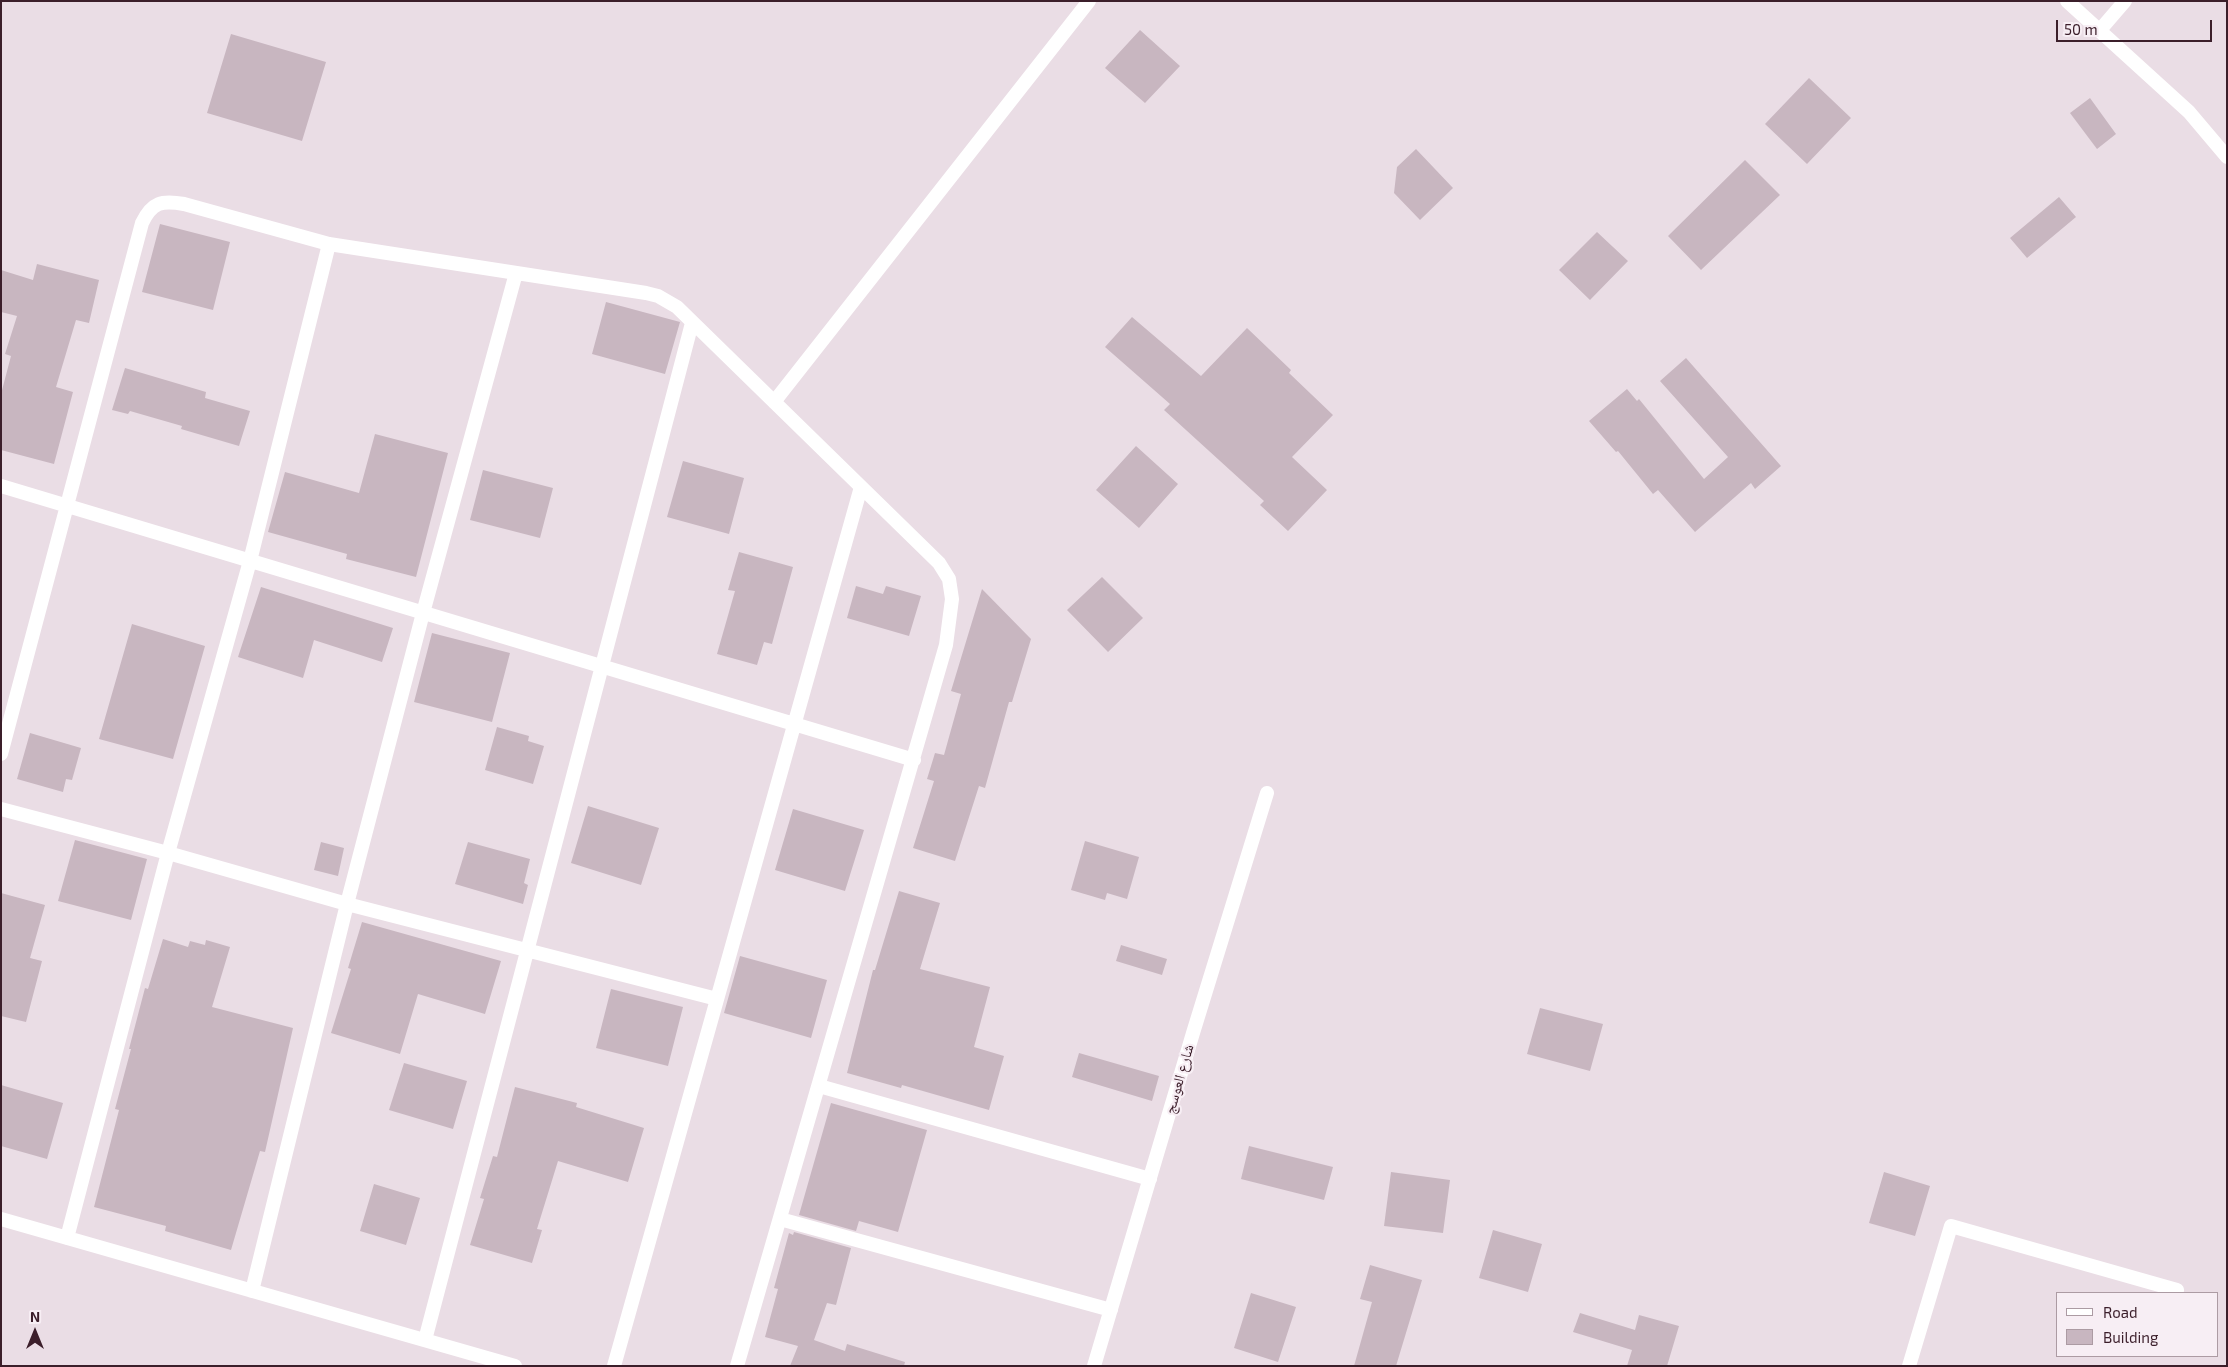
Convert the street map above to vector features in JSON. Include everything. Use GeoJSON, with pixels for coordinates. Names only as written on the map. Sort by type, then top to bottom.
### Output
{"type":"FeatureCollection","features":[{"type":"Feature","properties":{"kind":"street"},"geometry":{"type":"LineString","coordinates":[[774,402],[1089,1]]}},
{"type":"Feature","properties":{"kind":"street"},"geometry":{"type":"LineString","coordinates":[[2067,1],[2189,112],[2227,157]]}},
{"type":"Feature","properties":{"kind":"street"},"geometry":{"type":"LineString","coordinates":[[2100,30],[2125,1]]}},
{"type":"Feature","properties":{"kind":"street"},"geometry":{"type":"LineString","coordinates":[[1,754],[142,222],[149,209],[163,203],[184,204],[328,244],[658,296],[670,302],[939,563],[949,580],[952,598],[949,629],[914,760],[737,1366]]}},
{"type":"Feature","properties":{"kind":"street"},"geometry":{"type":"LineString","coordinates":[[67,1238],[168,852],[250,561],[328,244]]}},
{"type":"Feature","properties":{"kind":"street"},"geometry":{"type":"LineString","coordinates":[[252,1291],[347,904],[423,613],[516,274]]}},
{"type":"Feature","properties":{"kind":"street"},"geometry":{"type":"LineString","coordinates":[[425,1340],[692,323]]}},
{"type":"Feature","properties":{"kind":"street"},"geometry":{"type":"LineString","coordinates":[[1,486],[914,760]]}},
{"type":"Feature","properties":{"kind":"street"},"geometry":{"type":"LineString","coordinates":[[614,1366],[861,487]]}},
{"type":"Feature","properties":{"kind":"street","name":"شارع العوسج"},"geometry":{"type":"LineString","coordinates":[[1094,1366],[1267,793]]}},
{"type":"Feature","properties":{"kind":"street"},"geometry":{"type":"LineString","coordinates":[[1,809],[168,852],[347,904],[717,999]]}},
{"type":"Feature","properties":{"kind":"street"},"geometry":{"type":"LineString","coordinates":[[818,1086],[1150,1179]]}},
{"type":"Feature","properties":{"kind":"street"},"geometry":{"type":"LineString","coordinates":[[780,1218],[1111,1310]]}},
{"type":"Feature","properties":{"kind":"street"},"geometry":{"type":"LineString","coordinates":[[1,1219],[515,1366]]}},
{"type":"Feature","properties":{"kind":"street"},"geometry":{"type":"LineString","coordinates":[[1910,1366],[1951,1226],[2177,1290]]}},
{"type":"Feature","properties":{"kind":"building"},"geometry":{"type":"Polygon","coordinates":[[[1140,30],[1180,66],[1145,103],[1105,68],[1140,30]]]}},
{"type":"Feature","properties":{"kind":"building"},"geometry":{"type":"Polygon","coordinates":[[[231,34],[326,62],[302,141],[207,113],[231,34]]]}},
{"type":"Feature","properties":{"kind":"building"},"geometry":{"type":"Polygon","coordinates":[[[1809,78],[1851,118],[1807,164],[1765,124],[1809,78]]]}},
{"type":"Feature","properties":{"kind":"building"},"geometry":{"type":"Polygon","coordinates":[[[2090,98],[2116,134],[2097,149],[2070,113],[2090,98]]]}},
{"type":"Feature","properties":{"kind":"building"},"geometry":{"type":"Polygon","coordinates":[[[1416,149],[1453,188],[1420,220],[1394,193],[1397,167],[1416,149]]]}},
{"type":"Feature","properties":{"kind":"building"},"geometry":{"type":"Polygon","coordinates":[[[1745,160],[1780,195],[1701,270],[1668,236],[1745,160]]]}},
{"type":"Feature","properties":{"kind":"building"},"geometry":{"type":"Polygon","coordinates":[[[2059,197],[2076,217],[2027,258],[2010,238],[2059,197]]]}},
{"type":"Feature","properties":{"kind":"building"},"geometry":{"type":"Polygon","coordinates":[[[160,224],[230,242],[213,310],[142,292],[160,224]]]}},
{"type":"Feature","properties":{"kind":"building"},"geometry":{"type":"Polygon","coordinates":[[[1597,232],[1628,261],[1590,300],[1559,270],[1597,232]]]}},
{"type":"Feature","properties":{"kind":"building"},"geometry":{"type":"Polygon","coordinates":[[[37,264],[99,280],[89,323],[76,320],[56,387],[73,392],[54,464],[1,450],[1,394],[11,356],[5,354],[17,316],[1,312],[1,270],[33,280],[37,264]]]}},
{"type":"Feature","properties":{"kind":"building"},"geometry":{"type":"Polygon","coordinates":[[[606,302],[680,322],[665,374],[592,354],[606,302]]]}},
{"type":"Feature","properties":{"kind":"building"},"geometry":{"type":"Polygon","coordinates":[[[1132,317],[1201,376],[1247,328],[1291,370],[1289,373],[1333,415],[1292,457],[1327,490],[1288,531],[1260,505],[1264,501],[1164,410],[1170,404],[1105,347],[1132,317]]]}},
{"type":"Feature","properties":{"kind":"building"},"geometry":{"type":"Polygon","coordinates":[[[1686,358],[1781,466],[1755,489],[1751,483],[1695,532],[1658,490],[1653,494],[1618,451],[1616,452],[1589,421],[1627,389],[1637,401],[1639,399],[1704,479],[1728,457],[1660,381],[1686,358]]]}},
{"type":"Feature","properties":{"kind":"building"},"geometry":{"type":"Polygon","coordinates":[[[125,368],[206,392],[205,398],[250,411],[239,446],[181,429],[182,426],[130,411],[128,414],[112,410],[125,368]]]}},
{"type":"Feature","properties":{"kind":"building"},"geometry":{"type":"Polygon","coordinates":[[[375,434],[448,453],[416,577],[346,559],[347,554],[268,532],[285,472],[359,493],[375,434]]]}},
{"type":"Feature","properties":{"kind":"building"},"geometry":{"type":"Polygon","coordinates":[[[1136,446],[1178,484],[1139,528],[1096,490],[1136,446]]]}},
{"type":"Feature","properties":{"kind":"building"},"geometry":{"type":"Polygon","coordinates":[[[683,461],[744,478],[729,534],[667,517],[683,461]]]}},
{"type":"Feature","properties":{"kind":"building"},"geometry":{"type":"Polygon","coordinates":[[[483,470],[553,488],[540,538],[470,520],[483,470]]]}},
{"type":"Feature","properties":{"kind":"building"},"geometry":{"type":"Polygon","coordinates":[[[739,552],[793,567],[772,644],[764,642],[757,665],[717,654],[735,591],[728,590],[739,552]]]}},
{"type":"Feature","properties":{"kind":"building"},"geometry":{"type":"Polygon","coordinates":[[[1102,577],[1143,618],[1108,652],[1067,610],[1102,577]]]}},
{"type":"Feature","properties":{"kind":"building"},"geometry":{"type":"Polygon","coordinates":[[[856,586],[883,594],[886,586],[921,596],[909,636],[847,618],[856,586]]]}},
{"type":"Feature","properties":{"kind":"building"},"geometry":{"type":"Polygon","coordinates":[[[261,587],[393,628],[382,662],[314,640],[303,678],[238,657],[261,587]]]}},
{"type":"Feature","properties":{"kind":"building"},"geometry":{"type":"Polygon","coordinates":[[[982,589],[1031,639],[1012,702],[1009,702],[985,788],[979,786],[955,861],[913,848],[934,781],[927,779],[935,753],[944,755],[961,694],[951,691],[982,589]]]}},
{"type":"Feature","properties":{"kind":"building"},"geometry":{"type":"Polygon","coordinates":[[[132,624],[205,646],[173,759],[99,739],[132,624]]]}},
{"type":"Feature","properties":{"kind":"building"},"geometry":{"type":"Polygon","coordinates":[[[432,633],[510,653],[492,722],[414,702],[432,633]]]}},
{"type":"Feature","properties":{"kind":"building"},"geometry":{"type":"Polygon","coordinates":[[[497,727],[529,736],[528,741],[544,746],[533,784],[485,770],[497,727]]]}},
{"type":"Feature","properties":{"kind":"building"},"geometry":{"type":"Polygon","coordinates":[[[30,733],[81,748],[72,780],[66,779],[63,792],[17,779],[30,733]]]}},
{"type":"Feature","properties":{"kind":"building"},"geometry":{"type":"Polygon","coordinates":[[[588,806],[659,828],[641,885],[571,863],[588,806]]]}},
{"type":"Feature","properties":{"kind":"building"},"geometry":{"type":"Polygon","coordinates":[[[793,809],[864,830],[845,891],[775,870],[793,809]]]}},
{"type":"Feature","properties":{"kind":"building"},"geometry":{"type":"Polygon","coordinates":[[[75,840],[147,859],[131,920],[58,901],[75,840]]]}},
{"type":"Feature","properties":{"kind":"building"},"geometry":{"type":"Polygon","coordinates":[[[1085,841],[1139,857],[1127,899],[1107,893],[1105,900],[1071,890],[1085,841]]]}},
{"type":"Feature","properties":{"kind":"building"},"geometry":{"type":"Polygon","coordinates":[[[321,842],[344,848],[338,876],[314,870],[321,842]]]}},
{"type":"Feature","properties":{"kind":"building"},"geometry":{"type":"Polygon","coordinates":[[[468,842],[530,859],[524,883],[528,885],[523,904],[455,884],[468,842]]]}},
{"type":"Feature","properties":{"kind":"building"},"geometry":{"type":"Polygon","coordinates":[[[899,891],[940,903],[920,969],[990,987],[974,1047],[1004,1056],[989,1110],[902,1085],[901,1088],[847,1073],[873,970],[875,970],[899,891]]]}},
{"type":"Feature","properties":{"kind":"building"},"geometry":{"type":"Polygon","coordinates":[[[1,893],[45,905],[30,958],[42,961],[26,1022],[1,1016],[1,893]]]}},
{"type":"Feature","properties":{"kind":"building"},"geometry":{"type":"Polygon","coordinates":[[[362,922],[501,961],[485,1014],[418,994],[400,1054],[331,1033],[351,969],[348,968],[362,922]]]}},
{"type":"Feature","properties":{"kind":"building"},"geometry":{"type":"Polygon","coordinates":[[[163,939],[188,947],[190,941],[205,945],[206,940],[230,947],[212,1007],[293,1028],[265,1152],[260,1151],[231,1250],[165,1231],[166,1226],[94,1207],[119,1110],[115,1109],[131,1049],[129,1049],[145,988],[148,989],[163,939]]]}},
{"type":"Feature","properties":{"kind":"building"},"geometry":{"type":"Polygon","coordinates":[[[1121,945],[1167,959],[1162,975],[1116,961],[1121,945]]]}},
{"type":"Feature","properties":{"kind":"building"},"geometry":{"type":"Polygon","coordinates":[[[740,956],[827,980],[811,1038],[724,1013],[740,956]]]}},
{"type":"Feature","properties":{"kind":"building"},"geometry":{"type":"Polygon","coordinates":[[[611,989],[683,1007],[668,1066],[596,1048],[611,989]]]}},
{"type":"Feature","properties":{"kind":"building"},"geometry":{"type":"Polygon","coordinates":[[[1540,1008],[1603,1024],[1590,1071],[1527,1054],[1540,1008]]]}},
{"type":"Feature","properties":{"kind":"building"},"geometry":{"type":"Polygon","coordinates":[[[1079,1053],[1159,1076],[1152,1101],[1072,1077],[1079,1053]]]}},
{"type":"Feature","properties":{"kind":"building"},"geometry":{"type":"Polygon","coordinates":[[[404,1063],[467,1081],[453,1129],[389,1110],[404,1063]]]}},
{"type":"Feature","properties":{"kind":"building"},"geometry":{"type":"Polygon","coordinates":[[[1,1085],[63,1103],[47,1159],[1,1146],[1,1085]]]}},
{"type":"Feature","properties":{"kind":"building"},"geometry":{"type":"Polygon","coordinates":[[[515,1087],[577,1103],[576,1107],[644,1128],[628,1182],[558,1161],[537,1229],[542,1230],[532,1263],[470,1245],[484,1199],[480,1198],[493,1156],[497,1157],[515,1087]]]}},
{"type":"Feature","properties":{"kind":"building"},"geometry":{"type":"Polygon","coordinates":[[[831,1103],[927,1130],[898,1232],[859,1221],[856,1231],[799,1215],[831,1103]]]}},
{"type":"Feature","properties":{"kind":"building"},"geometry":{"type":"Polygon","coordinates":[[[1249,1146],[1333,1167],[1324,1200],[1241,1179],[1249,1146]]]}},
{"type":"Feature","properties":{"kind":"building"},"geometry":{"type":"Polygon","coordinates":[[[1391,1172],[1450,1180],[1443,1233],[1384,1226],[1391,1172]]]}},
{"type":"Feature","properties":{"kind":"building"},"geometry":{"type":"Polygon","coordinates":[[[1884,1172],[1930,1186],[1915,1236],[1869,1223],[1884,1172]]]}},
{"type":"Feature","properties":{"kind":"building"},"geometry":{"type":"Polygon","coordinates":[[[374,1184],[420,1198],[406,1245],[360,1231],[374,1184]]]}},
{"type":"Feature","properties":{"kind":"building"},"geometry":{"type":"Polygon","coordinates":[[[1493,1230],[1542,1244],[1528,1292],[1479,1278],[1493,1230]]]}},
{"type":"Feature","properties":{"kind":"building"},"geometry":{"type":"Polygon","coordinates":[[[794,1232],[851,1248],[836,1305],[827,1303],[814,1340],[845,1351],[847,1344],[905,1362],[904,1366],[790,1366],[798,1346],[765,1337],[778,1289],[774,1288],[789,1233],[793,1235],[794,1232]]]}},
{"type":"Feature","properties":{"kind":"building"},"geometry":{"type":"Polygon","coordinates":[[[1370,1265],[1422,1280],[1396,1366],[1354,1366],[1372,1302],[1360,1299],[1370,1265]]]}},
{"type":"Feature","properties":{"kind":"building"},"geometry":{"type":"Polygon","coordinates":[[[1251,1293],[1296,1307],[1278,1362],[1234,1348],[1251,1293]]]}},
{"type":"Feature","properties":{"kind":"building"},"geometry":{"type":"Polygon","coordinates":[[[1580,1313],[1635,1330],[1639,1315],[1679,1326],[1667,1366],[1627,1366],[1632,1350],[1573,1332],[1580,1313]]]}}]}
